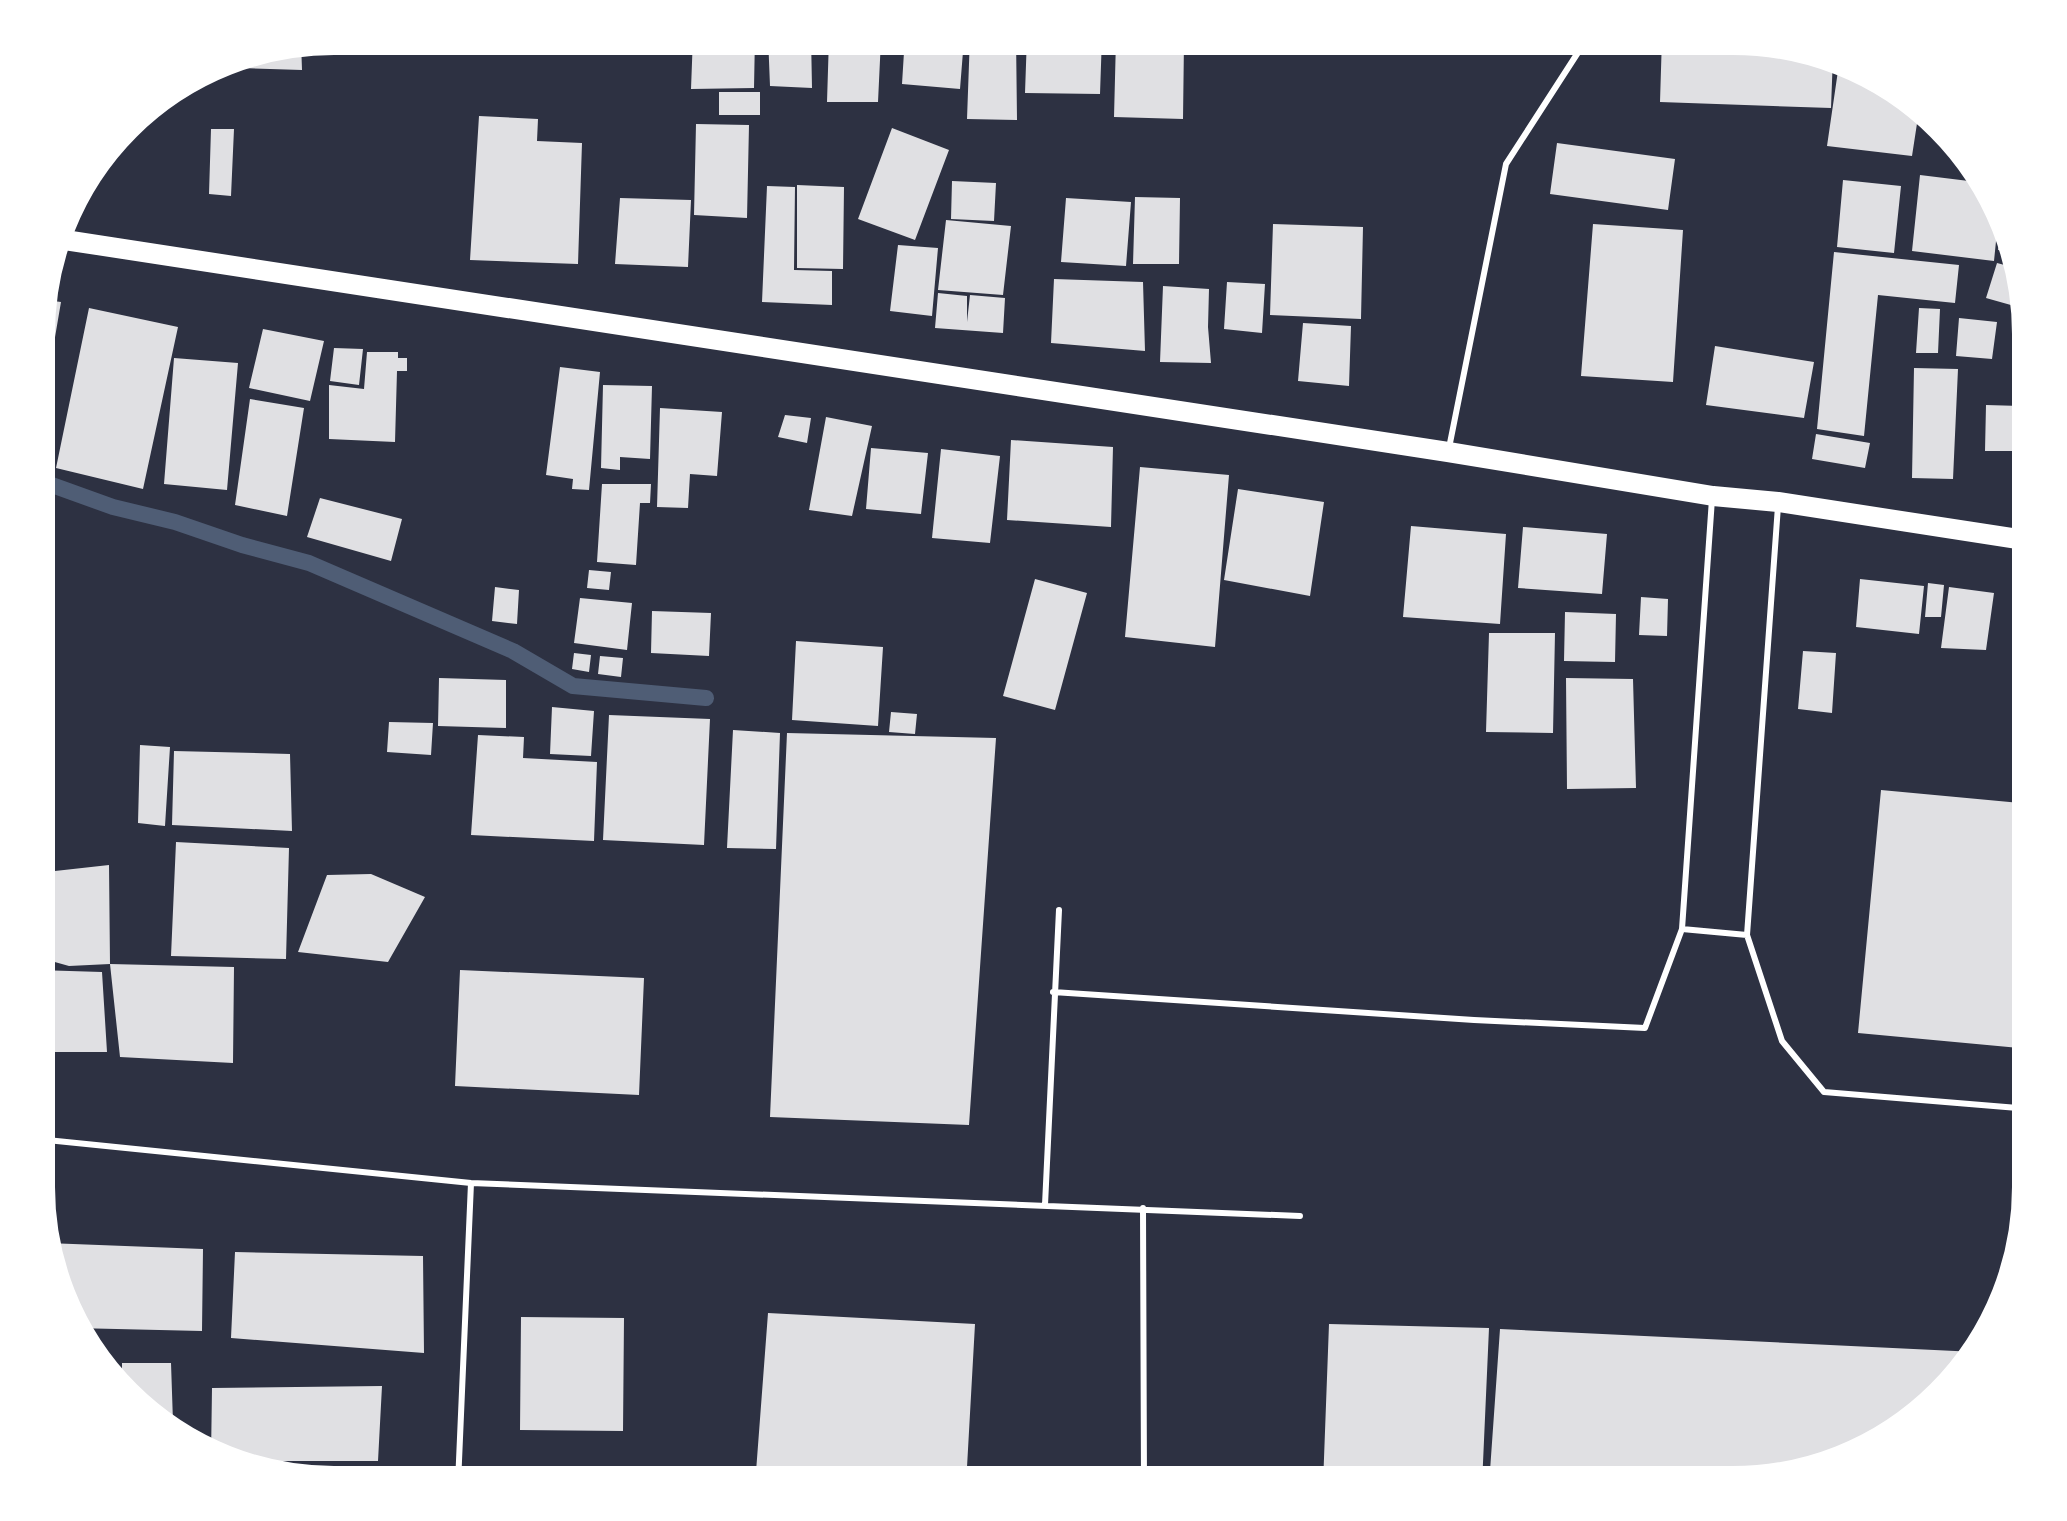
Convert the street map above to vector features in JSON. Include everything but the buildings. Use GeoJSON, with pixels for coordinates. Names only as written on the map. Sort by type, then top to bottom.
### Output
{"type":"FeatureCollection","features":[{"type":"Feature","properties":{"kind":"main road"},"geometry":{"type":"LineString","coordinates":[[66,240],[1448,452],[1713,496],[1778,502],[2016,539]]}},
{"type":"Feature","properties":{"kind":"lane"},"geometry":{"type":"LineString","coordinates":[[1448,452],[1506,164],[1580,50]]}},
{"type":"Feature","properties":{"kind":"lane"},"geometry":{"type":"LineString","coordinates":[[1053,992],[1645,1028],[1682,929],[1713,496]]}},
{"type":"Feature","properties":{"kind":"lane"},"geometry":{"type":"LineString","coordinates":[[1778,502],[1747,935],[1782,1041],[1824,1092],[2017,1108]]}},
{"type":"Feature","properties":{"kind":"lane"},"geometry":{"type":"LineString","coordinates":[[1045,1205],[1059,910]]}},
{"type":"Feature","properties":{"kind":"lane"},"geometry":{"type":"LineString","coordinates":[[1682,929],[1747,935]]}},
{"type":"Feature","properties":{"kind":"lane"},"geometry":{"type":"LineString","coordinates":[[51,1140],[471,1183],[1300,1216]]}},
{"type":"Feature","properties":{"kind":"lane"},"geometry":{"type":"LineString","coordinates":[[459,1471],[471,1183]]}},
{"type":"Feature","properties":{"kind":"lane"},"geometry":{"type":"LineString","coordinates":[[1143,1208],[1144,1471]]}},
{"type":"Feature","properties":{"kind":"waterway"},"geometry":{"type":"LineString","coordinates":[[50,484],[113,507],[175,522],[309,563],[513,651],[573,686],[706,698]]}}]}
